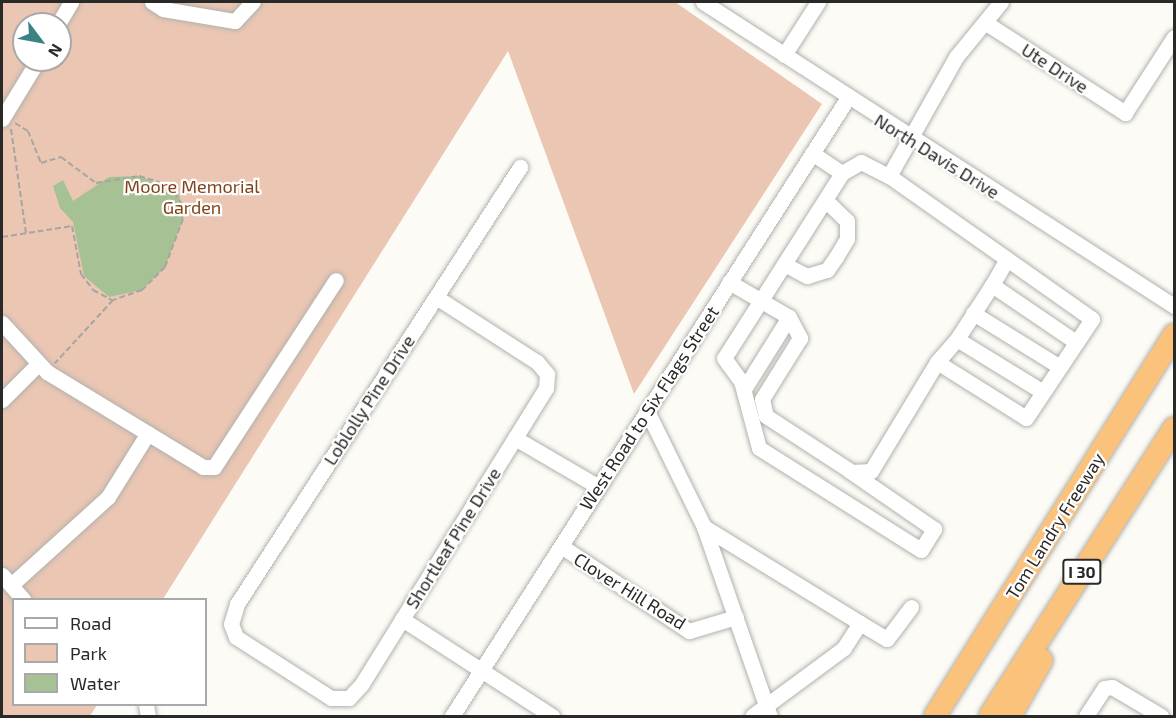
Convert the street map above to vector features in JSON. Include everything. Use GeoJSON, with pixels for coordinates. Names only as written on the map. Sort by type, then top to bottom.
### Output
{"type":"FeatureCollection","features":[{"type":"Feature","properties":{"kind":"highway","name":"Tom Landry Freeway"},"geometry":{"type":"LineString","coordinates":[[935,717],[1174,335]]}},
{"type":"Feature","properties":{"kind":"highway","name":"I 30"},"geometry":{"type":"LineString","coordinates":[[990,717],[1174,430]]}},
{"type":"Feature","properties":{"kind":"highway"},"geometry":{"type":"LineString","coordinates":[[1010,717],[1174,430]]}},
{"type":"Feature","properties":{"kind":"street"},"geometry":{"type":"LineString","coordinates":[[152,2],[163,9],[235,21],[253,2]]}},
{"type":"Feature","properties":{"kind":"street","name":"North Davis Drive"},"geometry":{"type":"LineString","coordinates":[[703,2],[847,99],[1174,306]]}},
{"type":"Feature","properties":{"kind":"street"},"geometry":{"type":"LineString","coordinates":[[784,55],[818,2]]}},
{"type":"Feature","properties":{"kind":"street"},"geometry":{"type":"LineString","coordinates":[[889,176],[912,140],[956,57],[1001,2]]}},
{"type":"Feature","properties":{"kind":"street","name":"Ute Drive"},"geometry":{"type":"LineString","coordinates":[[986,23],[1125,113],[1174,37]]}},
{"type":"Feature","properties":{"kind":"street"},"geometry":{"type":"LineString","coordinates":[[8,115],[31,72]]}},
{"type":"Feature","properties":{"kind":"street"},"geometry":{"type":"LineString","coordinates":[[2,93],[8,115]]}},
{"type":"Feature","properties":{"kind":"street","name":"West Road to Six Flags Street"},"geometry":{"type":"LineString","coordinates":[[452,717],[847,99]]}},
{"type":"Feature","properties":{"kind":"street"},"geometry":{"type":"LineString","coordinates":[[812,153],[842,173]]}},
{"type":"Feature","properties":{"kind":"street"},"geometry":{"type":"LineString","coordinates":[[729,282],[760,300],[789,317],[800,338],[762,399],[766,416],[934,528],[921,550],[759,448],[744,389],[724,358],[760,300],[842,173],[861,162],[889,176],[1092,318],[1026,418],[937,362]]}},
{"type":"Feature","properties":{"kind":"street","name":"Loblolly Pine Drive"},"geometry":{"type":"LineString","coordinates":[[349,698],[331,698],[236,637],[231,624],[237,604],[520,167]]}},
{"type":"Feature","properties":{"kind":"street"},"geometry":{"type":"LineString","coordinates":[[784,264],[807,276],[827,270],[836,257],[847,239],[847,221],[825,200]]}},
{"type":"Feature","properties":{"kind":"street"},"geometry":{"type":"LineString","coordinates":[[849,471],[871,471],[937,362],[957,339],[1007,259]]}},
{"type":"Feature","properties":{"kind":"street"},"geometry":{"type":"LineString","coordinates":[[2,323],[43,368],[203,467],[214,467],[336,280]]}},
{"type":"Feature","properties":{"kind":"street"},"geometry":{"type":"LineString","coordinates":[[992,285],[1076,342]]}},
{"type":"Feature","properties":{"kind":"street","name":"Shortleaf Pine Drive"},"geometry":{"type":"LineString","coordinates":[[349,698],[402,620],[546,388],[547,374],[436,297]]}},
{"type":"Feature","properties":{"kind":"street"},"geometry":{"type":"LineString","coordinates":[[973,314],[1060,367]]}},
{"type":"Feature","properties":{"kind":"street"},"geometry":{"type":"LineString","coordinates":[[744,389],[789,317]]}},
{"type":"Feature","properties":{"kind":"street"},"geometry":{"type":"LineString","coordinates":[[957,339],[1043,392]]}},
{"type":"Feature","properties":{"kind":"street"},"geometry":{"type":"LineString","coordinates":[[2,400],[43,368]]}},
{"type":"Feature","properties":{"kind":"street"},"geometry":{"type":"LineString","coordinates":[[647,411],[704,527],[769,711]]}},
{"type":"Feature","properties":{"kind":"street"},"geometry":{"type":"LineString","coordinates":[[22,598],[6,580],[108,497],[148,433]]}},
{"type":"Feature","properties":{"kind":"street"},"geometry":{"type":"LineString","coordinates":[[515,438],[599,487]]}},
{"type":"Feature","properties":{"kind":"street"},"geometry":{"type":"LineString","coordinates":[[704,527],[887,639],[911,607]]}},
{"type":"Feature","properties":{"kind":"street","name":"Clover Hill Road"},"geometry":{"type":"LineString","coordinates":[[561,546],[689,631],[736,616]]}},
{"type":"Feature","properties":{"kind":"street"},"geometry":{"type":"LineString","coordinates":[[402,620],[552,717]]}},
{"type":"Feature","properties":{"kind":"street"},"geometry":{"type":"LineString","coordinates":[[752,717],[769,711],[844,648],[860,623]]}},
{"type":"Feature","properties":{"kind":"street"},"geometry":{"type":"LineString","coordinates":[[1086,717],[1104,688],[1112,687],[1161,717]]}},
{"type":"Feature","properties":{"kind":"path"},"geometry":{"type":"LineString","coordinates":[[8,115],[26,233]]}},
{"type":"Feature","properties":{"kind":"path"},"geometry":{"type":"LineString","coordinates":[[8,115],[28,131],[41,163],[61,157],[96,183],[139,176],[179,193],[183,219],[173,256],[142,290],[113,300],[43,368]]}},
{"type":"Feature","properties":{"kind":"path"},"geometry":{"type":"LineString","coordinates":[[2,237],[72,226],[81,274],[93,290],[113,300]]}},
{"type":"Feature","properties":{"kind":"green space","name":"Moore Memorial Garden"},"geometry":{"type":"Polygon","coordinates":[[[2,2],[675,2],[822,104],[634,394],[508,51],[164,598],[12,598],[12,706],[96,706],[90,716],[2,716],[2,2]]]}},
{"type":"Feature","properties":{"kind":"water"},"geometry":{"type":"Polygon","coordinates":[[[139,176],[179,193],[183,219],[165,267],[142,290],[109,297],[84,276],[73,222],[60,208],[53,186],[63,180],[73,201],[109,177],[139,176]]]}}]}
